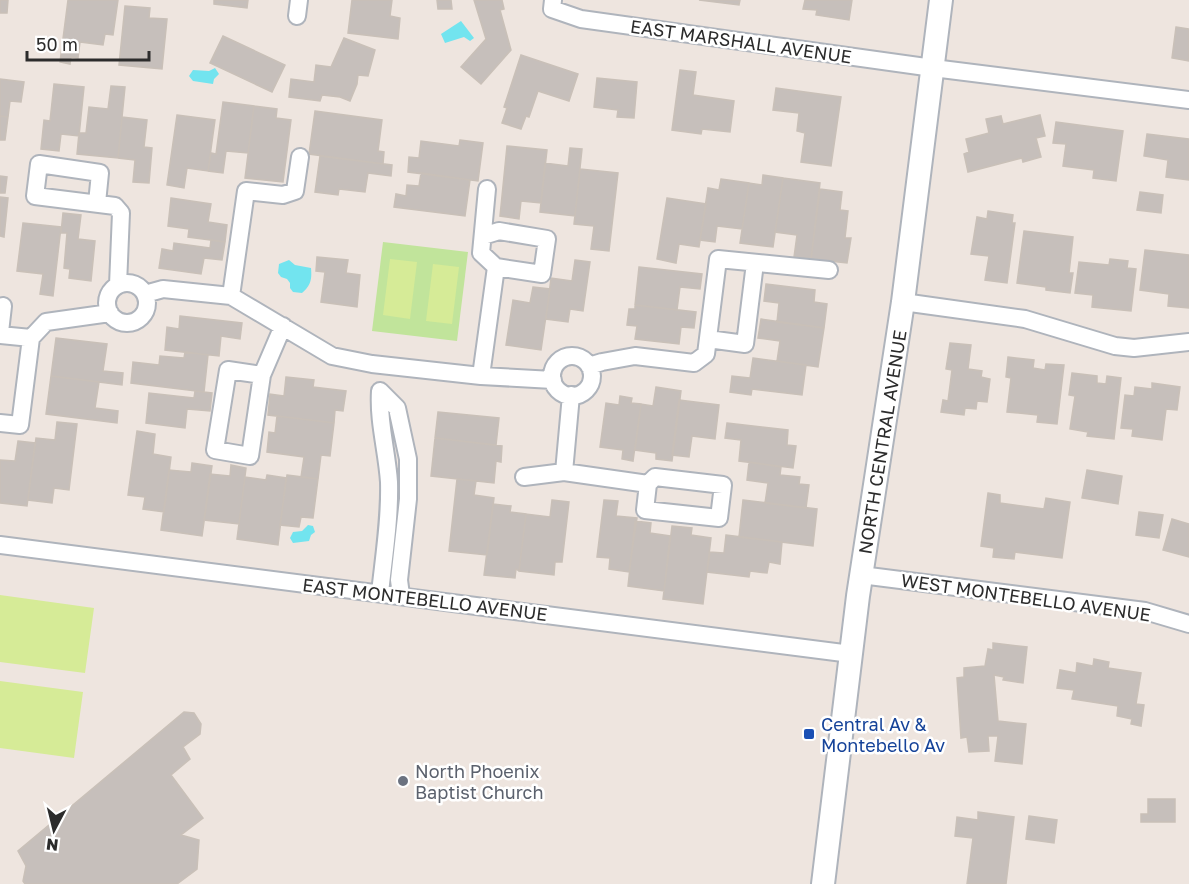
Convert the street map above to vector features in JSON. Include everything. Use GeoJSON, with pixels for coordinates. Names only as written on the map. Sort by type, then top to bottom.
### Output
{"type":"FeatureCollection","features":[{"type":"Feature","properties":{"kind":"main road","name":"NORTH CENTRAL AVENUE"},"geometry":{"type":"LineString","coordinates":[[823,884],[861,575],[903,302],[941,0]]}},
{"type":"Feature","properties":{"kind":"street","name":"EAST MARSHALL AVENUE"},"geometry":{"type":"LineString","coordinates":[[552,4],[581,20],[1189,100]]}},
{"type":"Feature","properties":{"kind":"street"},"geometry":{"type":"LineString","coordinates":[[231,296],[246,190],[284,195],[295,191],[300,157]]}},
{"type":"Feature","properties":{"kind":"street"},"geometry":{"type":"LineString","coordinates":[[483,236],[499,231],[546,239],[542,274],[496,267],[481,253],[487,189]]}},
{"type":"Feature","properties":{"kind":"street"},"geometry":{"type":"LineString","coordinates":[[98,203],[115,206],[121,213],[118,285]]}},
{"type":"Feature","properties":{"kind":"street"},"geometry":{"type":"LineString","coordinates":[[589,366],[635,356],[694,363],[706,354],[718,259],[829,270]]}},
{"type":"Feature","properties":{"kind":"street"},"geometry":{"type":"LineString","coordinates":[[708,339],[745,344],[755,263]]}},
{"type":"Feature","properties":{"kind":"street"},"geometry":{"type":"LineString","coordinates":[[482,376],[496,267]]}},
{"type":"Feature","properties":{"kind":"street"},"geometry":{"type":"LineString","coordinates":[[124,283],[136,285],[145,294],[146,307],[139,319],[126,323],[110,313],[107,300],[118,285],[124,283]]}},
{"type":"Feature","properties":{"kind":"street"},"geometry":{"type":"LineString","coordinates":[[145,294],[163,289],[231,296],[332,356],[372,364],[482,376],[553,380]]}},
{"type":"Feature","properties":{"kind":"street"},"geometry":{"type":"LineString","coordinates":[[903,302],[1025,319],[1115,346],[1134,348],[1189,342]]}},
{"type":"Feature","properties":{"kind":"street"},"geometry":{"type":"LineString","coordinates":[[3,306],[0,333],[31,338]]}},
{"type":"Feature","properties":{"kind":"street"},"geometry":{"type":"LineString","coordinates":[[0,423],[20,424],[31,338],[46,322],[110,313]]}},
{"type":"Feature","properties":{"kind":"street"},"geometry":{"type":"LineString","coordinates":[[262,375],[228,370],[215,450],[250,456],[262,375],[283,326]]}},
{"type":"Feature","properties":{"kind":"street"},"geometry":{"type":"LineString","coordinates":[[577,357],[589,366],[592,376],[587,388],[577,395],[559,391],[553,380],[554,367],[564,358],[577,357]]}},
{"type":"Feature","properties":{"kind":"street"},"geometry":{"type":"LineString","coordinates":[[372,364],[380,391],[378,411],[388,480],[389,509],[380,593]]}},
{"type":"Feature","properties":{"kind":"street"},"geometry":{"type":"LineString","coordinates":[[380,391],[397,408],[408,459],[408,499],[399,580],[401,595]]}},
{"type":"Feature","properties":{"kind":"street"},"geometry":{"type":"LineString","coordinates":[[564,472],[571,395]]}},
{"type":"Feature","properties":{"kind":"street"},"geometry":{"type":"LineString","coordinates":[[524,477],[564,472],[648,484]]}},
{"type":"Feature","properties":{"kind":"street"},"geometry":{"type":"LineString","coordinates":[[655,477],[723,485],[720,518],[645,510],[648,484],[655,477]]}},
{"type":"Feature","properties":{"kind":"street","name":"EAST MONTEBELLO AVENUE"},"geometry":{"type":"LineString","coordinates":[[0,545],[851,654]]}},
{"type":"Feature","properties":{"kind":"street","name":"WEST MONTEBELLO AVENUE"},"geometry":{"type":"LineString","coordinates":[[861,575],[1145,611],[1189,624]]}},
{"type":"Feature","properties":{"kind":"green space"},"geometry":{"type":"Polygon","coordinates":[[[383,242],[468,252],[457,341],[372,331],[383,242]]]}},
{"type":"Feature","properties":{"kind":"green space"},"geometry":{"type":"Polygon","coordinates":[[[390,259],[417,262],[410,319],[383,315],[390,259]]]}},
{"type":"Feature","properties":{"kind":"green space"},"geometry":{"type":"Polygon","coordinates":[[[433,264],[459,267],[452,324],[426,321],[433,264]]]}},
{"type":"Feature","properties":{"kind":"green space"},"geometry":{"type":"Polygon","coordinates":[[[0,595],[94,608],[85,673],[0,662],[0,595]]]}},
{"type":"Feature","properties":{"kind":"green space"},"geometry":{"type":"Polygon","coordinates":[[[0,681],[83,692],[74,758],[0,748],[0,681]]]}},
{"type":"Feature","properties":{"kind":"water"},"geometry":{"type":"Polygon","coordinates":[[[461,21],[474,38],[470,41],[464,37],[445,43],[441,34],[461,21]]]}},
{"type":"Feature","properties":{"kind":"water"},"geometry":{"type":"Polygon","coordinates":[[[215,68],[219,74],[213,84],[193,81],[189,76],[193,70],[209,71],[215,68]]]}},
{"type":"Feature","properties":{"kind":"water"},"geometry":{"type":"Polygon","coordinates":[[[289,260],[295,265],[311,268],[310,282],[302,293],[293,292],[287,279],[278,273],[279,264],[289,260]]]}},
{"type":"Feature","properties":{"kind":"water"},"geometry":{"type":"Polygon","coordinates":[[[308,525],[313,526],[315,532],[309,541],[293,543],[290,538],[293,532],[302,531],[308,525]]]}},
{"type":"Feature","properties":{"kind":"building"},"geometry":{"type":"Polygon","coordinates":[[[0,0],[8,0],[7,13],[0,13],[0,0]]]}},
{"type":"Feature","properties":{"kind":"building"},"geometry":{"type":"Polygon","coordinates":[[[68,0],[118,0],[113,35],[105,34],[103,45],[80,42],[78,58],[71,57],[70,64],[60,62],[68,0]]]}},
{"type":"Feature","properties":{"kind":"building"},"geometry":{"type":"Polygon","coordinates":[[[214,0],[248,0],[247,8],[214,4],[214,0]]]}},
{"type":"Feature","properties":{"kind":"building"},"geometry":{"type":"Polygon","coordinates":[[[352,0],[392,0],[390,16],[400,18],[398,39],[348,33],[352,0]]]}},
{"type":"Feature","properties":{"kind":"building"},"geometry":{"type":"Polygon","coordinates":[[[437,0],[451,0],[452,9],[438,9],[437,0]]]}},
{"type":"Feature","properties":{"kind":"building"},"geometry":{"type":"Polygon","coordinates":[[[474,0],[502,0],[504,9],[500,10],[511,50],[481,84],[461,67],[486,39],[474,0]]]}},
{"type":"Feature","properties":{"kind":"building"},"geometry":{"type":"Polygon","coordinates":[[[699,0],[740,0],[739,5],[699,0]]]}},
{"type":"Feature","properties":{"kind":"building"},"geometry":{"type":"Polygon","coordinates":[[[805,0],[852,0],[849,20],[816,15],[817,10],[803,9],[805,0]]]}},
{"type":"Feature","properties":{"kind":"building"},"geometry":{"type":"Polygon","coordinates":[[[125,6],[150,8],[149,18],[167,19],[162,69],[119,65],[125,6]]]}},
{"type":"Feature","properties":{"kind":"building"},"geometry":{"type":"Polygon","coordinates":[[[1176,27],[1189,29],[1189,61],[1172,58],[1176,27]]]}},
{"type":"Feature","properties":{"kind":"building"},"geometry":{"type":"Polygon","coordinates":[[[223,36],[285,65],[272,92],[210,63],[223,36]]]}},
{"type":"Feature","properties":{"kind":"building"},"geometry":{"type":"Polygon","coordinates":[[[344,38],[375,50],[368,76],[358,75],[350,101],[340,97],[322,95],[320,101],[289,97],[291,79],[314,82],[316,65],[331,67],[344,38]]]}},
{"type":"Feature","properties":{"kind":"building"},"geometry":{"type":"Polygon","coordinates":[[[521,55],[578,74],[569,101],[538,91],[529,117],[526,116],[521,129],[502,123],[507,108],[504,107],[521,55]]]}},
{"type":"Feature","properties":{"kind":"building"},"geometry":{"type":"Polygon","coordinates":[[[680,70],[696,72],[693,95],[734,101],[730,132],[702,129],[701,134],[672,130],[680,70]]]}},
{"type":"Feature","properties":{"kind":"building"},"geometry":{"type":"Polygon","coordinates":[[[597,78],[637,82],[634,118],[617,117],[618,110],[594,107],[597,78]]]}},
{"type":"Feature","properties":{"kind":"building"},"geometry":{"type":"Polygon","coordinates":[[[0,79],[24,82],[21,102],[10,101],[8,117],[0,116],[0,79]]]}},
{"type":"Feature","properties":{"kind":"building"},"geometry":{"type":"Polygon","coordinates":[[[54,84],[84,87],[79,136],[61,134],[59,151],[41,149],[44,120],[50,121],[54,84]]]}},
{"type":"Feature","properties":{"kind":"building"},"geometry":{"type":"Polygon","coordinates":[[[111,86],[125,87],[118,158],[77,154],[79,133],[86,133],[89,107],[108,109],[111,86]]]}},
{"type":"Feature","properties":{"kind":"building"},"geometry":{"type":"Polygon","coordinates":[[[776,88],[841,97],[831,166],[801,162],[805,133],[797,131],[799,113],[773,110],[776,88]]]}},
{"type":"Feature","properties":{"kind":"building"},"geometry":{"type":"Polygon","coordinates":[[[223,102],[254,106],[248,153],[226,151],[223,173],[208,171],[211,153],[216,154],[223,102]]]}},
{"type":"Feature","properties":{"kind":"building"},"geometry":{"type":"Polygon","coordinates":[[[254,106],[277,109],[276,118],[291,120],[283,182],[245,178],[254,106]]]}},
{"type":"Feature","properties":{"kind":"building"},"geometry":{"type":"Polygon","coordinates":[[[315,111],[382,120],[378,151],[384,152],[383,164],[309,154],[315,111]]]}},
{"type":"Feature","properties":{"kind":"building"},"geometry":{"type":"Polygon","coordinates":[[[177,115],[215,120],[208,171],[187,168],[184,188],[167,185],[177,115]]]}},
{"type":"Feature","properties":{"kind":"building"},"geometry":{"type":"Polygon","coordinates":[[[1040,115],[1045,136],[1036,138],[1041,157],[1023,162],[1022,158],[968,172],[964,154],[969,152],[966,139],[989,133],[986,119],[1001,116],[1003,124],[1040,115]]]}},
{"type":"Feature","properties":{"kind":"building"},"geometry":{"type":"Polygon","coordinates":[[[0,116],[8,117],[5,140],[0,140],[0,116]]]}},
{"type":"Feature","properties":{"kind":"building"},"geometry":{"type":"Polygon","coordinates":[[[122,117],[147,120],[144,147],[152,148],[149,183],[133,182],[135,160],[118,158],[122,117]]]}},
{"type":"Feature","properties":{"kind":"building"},"geometry":{"type":"Polygon","coordinates":[[[1056,122],[1123,131],[1116,181],[1093,178],[1094,170],[1063,166],[1066,144],[1053,143],[1056,122]]]}},
{"type":"Feature","properties":{"kind":"building"},"geometry":{"type":"Polygon","coordinates":[[[1147,134],[1189,139],[1189,180],[1166,177],[1168,160],[1144,156],[1147,134]]]}},
{"type":"Feature","properties":{"kind":"building"},"geometry":{"type":"Polygon","coordinates":[[[460,140],[483,143],[478,181],[408,172],[409,157],[419,158],[421,141],[459,146],[460,140]]]}},
{"type":"Feature","properties":{"kind":"building"},"geometry":{"type":"Polygon","coordinates":[[[507,146],[547,150],[541,203],[521,201],[519,219],[500,216],[507,146]]]}},
{"type":"Feature","properties":{"kind":"building"},"geometry":{"type":"Polygon","coordinates":[[[570,148],[582,149],[575,216],[540,212],[545,163],[568,166],[570,148]]]}},
{"type":"Feature","properties":{"kind":"building"},"geometry":{"type":"Polygon","coordinates":[[[320,156],[392,165],[391,176],[368,173],[365,192],[339,189],[338,195],[315,192],[320,156]]]}},
{"type":"Feature","properties":{"kind":"building"},"geometry":{"type":"Polygon","coordinates":[[[580,169],[618,173],[609,251],[591,249],[594,226],[574,224],[580,169]]]}},
{"type":"Feature","properties":{"kind":"building"},"geometry":{"type":"Polygon","coordinates":[[[421,173],[470,180],[465,216],[394,207],[396,194],[406,196],[407,185],[419,186],[421,173]]]}},
{"type":"Feature","properties":{"kind":"building"},"geometry":{"type":"Polygon","coordinates":[[[763,175],[783,178],[773,247],[740,243],[749,183],[762,185],[763,175]]]}},
{"type":"Feature","properties":{"kind":"building"},"geometry":{"type":"Polygon","coordinates":[[[0,176],[7,177],[5,193],[0,193],[0,176]]]}},
{"type":"Feature","properties":{"kind":"building"},"geometry":{"type":"Polygon","coordinates":[[[783,178],[820,183],[811,259],[794,257],[797,235],[775,232],[783,178]]]}},
{"type":"Feature","properties":{"kind":"building"},"geometry":{"type":"Polygon","coordinates":[[[721,179],[749,183],[742,229],[717,226],[715,242],[700,240],[708,188],[719,190],[721,179]]]}},
{"type":"Feature","properties":{"kind":"building"},"geometry":{"type":"Polygon","coordinates":[[[820,189],[842,192],[840,210],[848,211],[845,238],[851,238],[847,263],[811,259],[820,189]]]}},
{"type":"Feature","properties":{"kind":"building"},"geometry":{"type":"Polygon","coordinates":[[[1140,192],[1163,195],[1161,213],[1137,210],[1140,192]]]}},
{"type":"Feature","properties":{"kind":"building"},"geometry":{"type":"Polygon","coordinates":[[[0,197],[8,198],[4,237],[0,236],[0,197]]]}},
{"type":"Feature","properties":{"kind":"building"},"geometry":{"type":"Polygon","coordinates":[[[171,198],[211,204],[208,222],[227,225],[225,242],[188,237],[189,229],[168,226],[171,198]]]}},
{"type":"Feature","properties":{"kind":"building"},"geometry":{"type":"Polygon","coordinates":[[[667,198],[706,204],[699,247],[679,244],[676,263],[657,259],[667,198]]]}},
{"type":"Feature","properties":{"kind":"building"},"geometry":{"type":"Polygon","coordinates":[[[988,211],[1013,215],[1012,223],[1015,223],[1007,283],[985,280],[989,256],[971,254],[977,217],[987,219],[988,211]]]}},
{"type":"Feature","properties":{"kind":"building"},"geometry":{"type":"Polygon","coordinates":[[[63,213],[81,215],[78,239],[95,241],[91,281],[69,278],[70,269],[64,268],[67,233],[61,233],[63,213]]]}},
{"type":"Feature","properties":{"kind":"building"},"geometry":{"type":"Polygon","coordinates":[[[23,223],[61,227],[53,296],[40,294],[43,274],[17,271],[23,223]]]}},
{"type":"Feature","properties":{"kind":"building"},"geometry":{"type":"Polygon","coordinates":[[[1024,231],[1073,237],[1069,273],[1073,273],[1070,293],[1017,283],[1024,231]]]}},
{"type":"Feature","properties":{"kind":"building"},"geometry":{"type":"Polygon","coordinates":[[[211,240],[225,242],[222,260],[204,258],[201,274],[159,268],[162,249],[173,251],[174,243],[210,248],[211,240]]]}},
{"type":"Feature","properties":{"kind":"building"},"geometry":{"type":"Polygon","coordinates":[[[1145,250],[1189,255],[1189,308],[1168,306],[1169,294],[1140,290],[1145,250]]]}},
{"type":"Feature","properties":{"kind":"building"},"geometry":{"type":"Polygon","coordinates":[[[317,257],[348,260],[346,273],[360,275],[357,307],[321,302],[325,272],[316,271],[317,257]]]}},
{"type":"Feature","properties":{"kind":"building"},"geometry":{"type":"Polygon","coordinates":[[[1110,259],[1128,261],[1127,268],[1136,269],[1131,311],[1092,307],[1093,295],[1075,293],[1079,262],[1109,265],[1110,259]]]}},
{"type":"Feature","properties":{"kind":"building"},"geometry":{"type":"Polygon","coordinates":[[[575,260],[590,262],[583,311],[570,309],[568,322],[546,319],[551,278],[572,281],[575,260]]]}},
{"type":"Feature","properties":{"kind":"building"},"geometry":{"type":"Polygon","coordinates":[[[639,267],[702,274],[700,289],[680,287],[677,310],[635,305],[639,267]]]}},
{"type":"Feature","properties":{"kind":"building"},"geometry":{"type":"Polygon","coordinates":[[[766,284],[815,290],[814,302],[827,304],[824,328],[777,322],[779,303],[764,301],[766,284]]]}},
{"type":"Feature","properties":{"kind":"building"},"geometry":{"type":"Polygon","coordinates":[[[533,287],[550,289],[541,350],[506,345],[513,300],[530,303],[533,287]]]}},
{"type":"Feature","properties":{"kind":"building"},"geometry":{"type":"Polygon","coordinates":[[[635,305],[696,312],[694,328],[681,327],[679,344],[635,339],[637,326],[627,325],[629,309],[635,309],[635,305]]]}},
{"type":"Feature","properties":{"kind":"building"},"geometry":{"type":"Polygon","coordinates":[[[180,316],[242,323],[240,339],[221,336],[219,356],[165,350],[167,327],[179,329],[180,316]]]}},
{"type":"Feature","properties":{"kind":"building"},"geometry":{"type":"Polygon","coordinates":[[[761,319],[824,328],[818,367],[777,361],[780,341],[758,338],[761,319]]]}},
{"type":"Feature","properties":{"kind":"building"},"geometry":{"type":"Polygon","coordinates":[[[56,338],[107,344],[103,371],[123,373],[122,385],[51,376],[56,338]]]}},
{"type":"Feature","properties":{"kind":"building"},"geometry":{"type":"Polygon","coordinates":[[[950,343],[971,345],[968,369],[982,371],[981,377],[990,379],[987,402],[977,401],[976,409],[965,408],[964,415],[941,412],[943,400],[948,401],[952,370],[946,369],[950,343]]]}},
{"type":"Feature","properties":{"kind":"building"},"geometry":{"type":"Polygon","coordinates":[[[185,352],[208,355],[204,392],[131,383],[133,362],[159,365],[160,356],[184,358],[185,352]]]}},
{"type":"Feature","properties":{"kind":"building"},"geometry":{"type":"Polygon","coordinates":[[[1008,357],[1034,360],[1033,368],[1045,370],[1046,364],[1064,365],[1057,424],[1037,422],[1038,415],[1007,412],[1011,378],[1006,377],[1008,357]]]}},
{"type":"Feature","properties":{"kind":"building"},"geometry":{"type":"Polygon","coordinates":[[[753,358],[806,365],[802,395],[752,389],[751,395],[730,392],[732,376],[750,378],[753,358]]]}},
{"type":"Feature","properties":{"kind":"building"},"geometry":{"type":"Polygon","coordinates":[[[1072,373],[1097,376],[1097,383],[1106,384],[1107,376],[1121,378],[1114,439],[1087,436],[1088,432],[1070,429],[1075,396],[1069,395],[1072,373]]]}},
{"type":"Feature","properties":{"kind":"building"},"geometry":{"type":"Polygon","coordinates":[[[51,376],[99,382],[95,408],[118,411],[117,423],[46,414],[51,376]]]}},
{"type":"Feature","properties":{"kind":"building"},"geometry":{"type":"Polygon","coordinates":[[[286,377],[314,380],[313,387],[346,391],[343,411],[335,410],[334,423],[268,415],[270,394],[284,396],[286,377]]]}},
{"type":"Feature","properties":{"kind":"building"},"geometry":{"type":"Polygon","coordinates":[[[1152,383],[1180,387],[1177,410],[1166,409],[1162,440],[1132,436],[1133,429],[1121,428],[1125,395],[1134,396],[1135,387],[1152,389],[1152,383]]]}},
{"type":"Feature","properties":{"kind":"building"},"geometry":{"type":"Polygon","coordinates":[[[656,387],[681,391],[672,461],[656,459],[656,453],[635,450],[641,404],[653,406],[656,387]]]}},
{"type":"Feature","properties":{"kind":"building"},"geometry":{"type":"Polygon","coordinates":[[[195,391],[212,393],[210,411],[187,409],[185,428],[146,423],[149,393],[194,398],[195,391]]]}},
{"type":"Feature","properties":{"kind":"building"},"geometry":{"type":"Polygon","coordinates":[[[620,396],[632,398],[631,403],[641,404],[633,461],[622,459],[623,450],[600,447],[606,403],[619,405],[620,396]]]}},
{"type":"Feature","properties":{"kind":"building"},"geometry":{"type":"Polygon","coordinates":[[[679,400],[719,405],[715,439],[692,436],[689,457],[672,455],[679,400]]]}},
{"type":"Feature","properties":{"kind":"building"},"geometry":{"type":"Polygon","coordinates":[[[438,412],[499,418],[496,445],[435,438],[438,412]]]}},
{"type":"Feature","properties":{"kind":"building"},"geometry":{"type":"Polygon","coordinates":[[[277,416],[334,423],[330,456],[321,455],[318,479],[301,477],[304,457],[267,452],[269,432],[275,433],[277,416]]]}},
{"type":"Feature","properties":{"kind":"building"},"geometry":{"type":"Polygon","coordinates":[[[57,422],[77,424],[69,490],[54,488],[52,503],[28,500],[36,438],[55,440],[57,422]]]}},
{"type":"Feature","properties":{"kind":"building"},"geometry":{"type":"Polygon","coordinates":[[[727,423],[788,430],[787,445],[796,446],[793,468],[739,461],[741,440],[725,438],[727,423]]]}},
{"type":"Feature","properties":{"kind":"building"},"geometry":{"type":"Polygon","coordinates":[[[137,431],[155,434],[153,454],[171,457],[164,512],[143,509],[145,497],[128,495],[137,431]]]}},
{"type":"Feature","properties":{"kind":"building"},"geometry":{"type":"Polygon","coordinates":[[[435,438],[502,446],[501,462],[496,461],[494,483],[431,476],[435,438]]]}},
{"type":"Feature","properties":{"kind":"building"},"geometry":{"type":"Polygon","coordinates":[[[18,441],[35,443],[27,506],[0,503],[0,460],[15,461],[18,441]]]}},
{"type":"Feature","properties":{"kind":"building"},"geometry":{"type":"Polygon","coordinates":[[[749,462],[781,467],[780,475],[800,477],[799,484],[809,485],[806,508],[765,503],[768,483],[747,480],[749,462]]]}},
{"type":"Feature","properties":{"kind":"building"},"geometry":{"type":"Polygon","coordinates":[[[192,463],[212,466],[202,536],[161,530],[169,470],[191,472],[192,463]]]}},
{"type":"Feature","properties":{"kind":"building"},"geometry":{"type":"Polygon","coordinates":[[[231,465],[246,468],[239,524],[204,520],[210,474],[230,476],[231,465]]]}},
{"type":"Feature","properties":{"kind":"building"},"geometry":{"type":"Polygon","coordinates":[[[402,468],[404,483],[394,485],[392,469],[402,468]]]}},
{"type":"Feature","properties":{"kind":"building"},"geometry":{"type":"Polygon","coordinates":[[[1087,470],[1122,476],[1118,504],[1082,498],[1087,470]]]}},
{"type":"Feature","properties":{"kind":"building"},"geometry":{"type":"Polygon","coordinates":[[[267,475],[286,478],[278,545],[237,539],[245,477],[266,480],[267,475]]]}},
{"type":"Feature","properties":{"kind":"building"},"geometry":{"type":"Polygon","coordinates":[[[287,475],[318,479],[313,518],[301,517],[299,527],[280,525],[287,475]]]}},
{"type":"Feature","properties":{"kind":"building"},"geometry":{"type":"Polygon","coordinates":[[[457,479],[476,481],[474,495],[494,498],[487,555],[449,551],[457,479]]]}},
{"type":"Feature","properties":{"kind":"building"},"geometry":{"type":"Polygon","coordinates":[[[988,493],[1000,495],[1000,503],[1044,509],[1046,498],[1070,502],[1062,558],[1015,552],[1014,559],[993,557],[994,548],[981,546],[988,493]]]}},
{"type":"Feature","properties":{"kind":"building"},"geometry":{"type":"Polygon","coordinates":[[[552,500],[569,502],[562,562],[555,562],[554,575],[519,571],[526,514],[550,517],[552,500]]]}},
{"type":"Feature","properties":{"kind":"building"},"geometry":{"type":"Polygon","coordinates":[[[604,500],[618,501],[616,516],[637,518],[629,572],[609,569],[610,558],[597,557],[604,500]]]}},
{"type":"Feature","properties":{"kind":"building"},"geometry":{"type":"Polygon","coordinates":[[[743,500],[817,509],[813,546],[739,537],[743,500]]]}},
{"type":"Feature","properties":{"kind":"building"},"geometry":{"type":"Polygon","coordinates":[[[493,504],[511,506],[510,512],[526,514],[519,571],[516,569],[515,578],[484,575],[493,504]]]}},
{"type":"Feature","properties":{"kind":"building"},"geometry":{"type":"Polygon","coordinates":[[[1139,512],[1163,515],[1159,538],[1136,535],[1139,512]]]}},
{"type":"Feature","properties":{"kind":"building"},"geometry":{"type":"Polygon","coordinates":[[[1172,519],[1189,524],[1189,557],[1163,550],[1172,519]]]}},
{"type":"Feature","properties":{"kind":"building"},"geometry":{"type":"Polygon","coordinates":[[[635,521],[651,523],[650,533],[670,536],[664,591],[628,586],[635,521]]]}},
{"type":"Feature","properties":{"kind":"building"},"geometry":{"type":"Polygon","coordinates":[[[672,526],[692,528],[691,535],[711,538],[703,604],[663,599],[672,526]]]}},
{"type":"Feature","properties":{"kind":"building"},"geometry":{"type":"Polygon","coordinates":[[[726,535],[782,542],[780,564],[769,562],[767,573],[750,571],[749,577],[707,572],[710,552],[724,553],[726,535]]]}},
{"type":"Feature","properties":{"kind":"building"},"geometry":{"type":"Polygon","coordinates":[[[993,643],[1027,647],[1023,683],[1003,680],[1004,677],[994,675],[998,721],[1026,724],[1022,764],[995,761],[998,736],[988,736],[989,751],[969,752],[967,737],[961,738],[957,678],[964,677],[964,668],[985,666],[988,649],[993,650],[993,643]]]}},
{"type":"Feature","properties":{"kind":"building"},"geometry":{"type":"Polygon","coordinates":[[[1094,659],[1109,662],[1108,668],[1141,673],[1136,704],[1144,705],[1141,726],[1131,724],[1132,719],[1117,716],[1118,706],[1072,699],[1074,690],[1057,688],[1060,670],[1076,673],[1077,663],[1093,666],[1094,659]]]}},
{"type":"Feature","properties":{"kind":"building"},"geometry":{"type":"Polygon","coordinates":[[[184,712],[194,713],[201,724],[200,734],[183,747],[190,759],[171,775],[203,818],[181,835],[199,840],[197,869],[177,884],[25,884],[23,881],[26,866],[18,851],[184,712]]]}},
{"type":"Feature","properties":{"kind":"building"},"geometry":{"type":"Polygon","coordinates":[[[1148,799],[1175,799],[1175,822],[1141,822],[1141,814],[1148,814],[1148,799]]]}},
{"type":"Feature","properties":{"kind":"building"},"geometry":{"type":"Polygon","coordinates":[[[978,812],[1014,817],[1006,884],[967,884],[973,838],[955,836],[957,817],[978,820],[978,812]]]}},
{"type":"Feature","properties":{"kind":"building"},"geometry":{"type":"Polygon","coordinates":[[[1029,816],[1057,820],[1054,843],[1026,839],[1029,816]]]}},
{"type":"Feature","properties":{"kind":"place","name":"Central Av & Montebello Av"},"geometry":{"type":"Point","coordinates":[809,734]}},
{"type":"Feature","properties":{"kind":"place","name":"North Phoenix Baptist Church"},"geometry":{"type":"Point","coordinates":[403,781]}}]}
